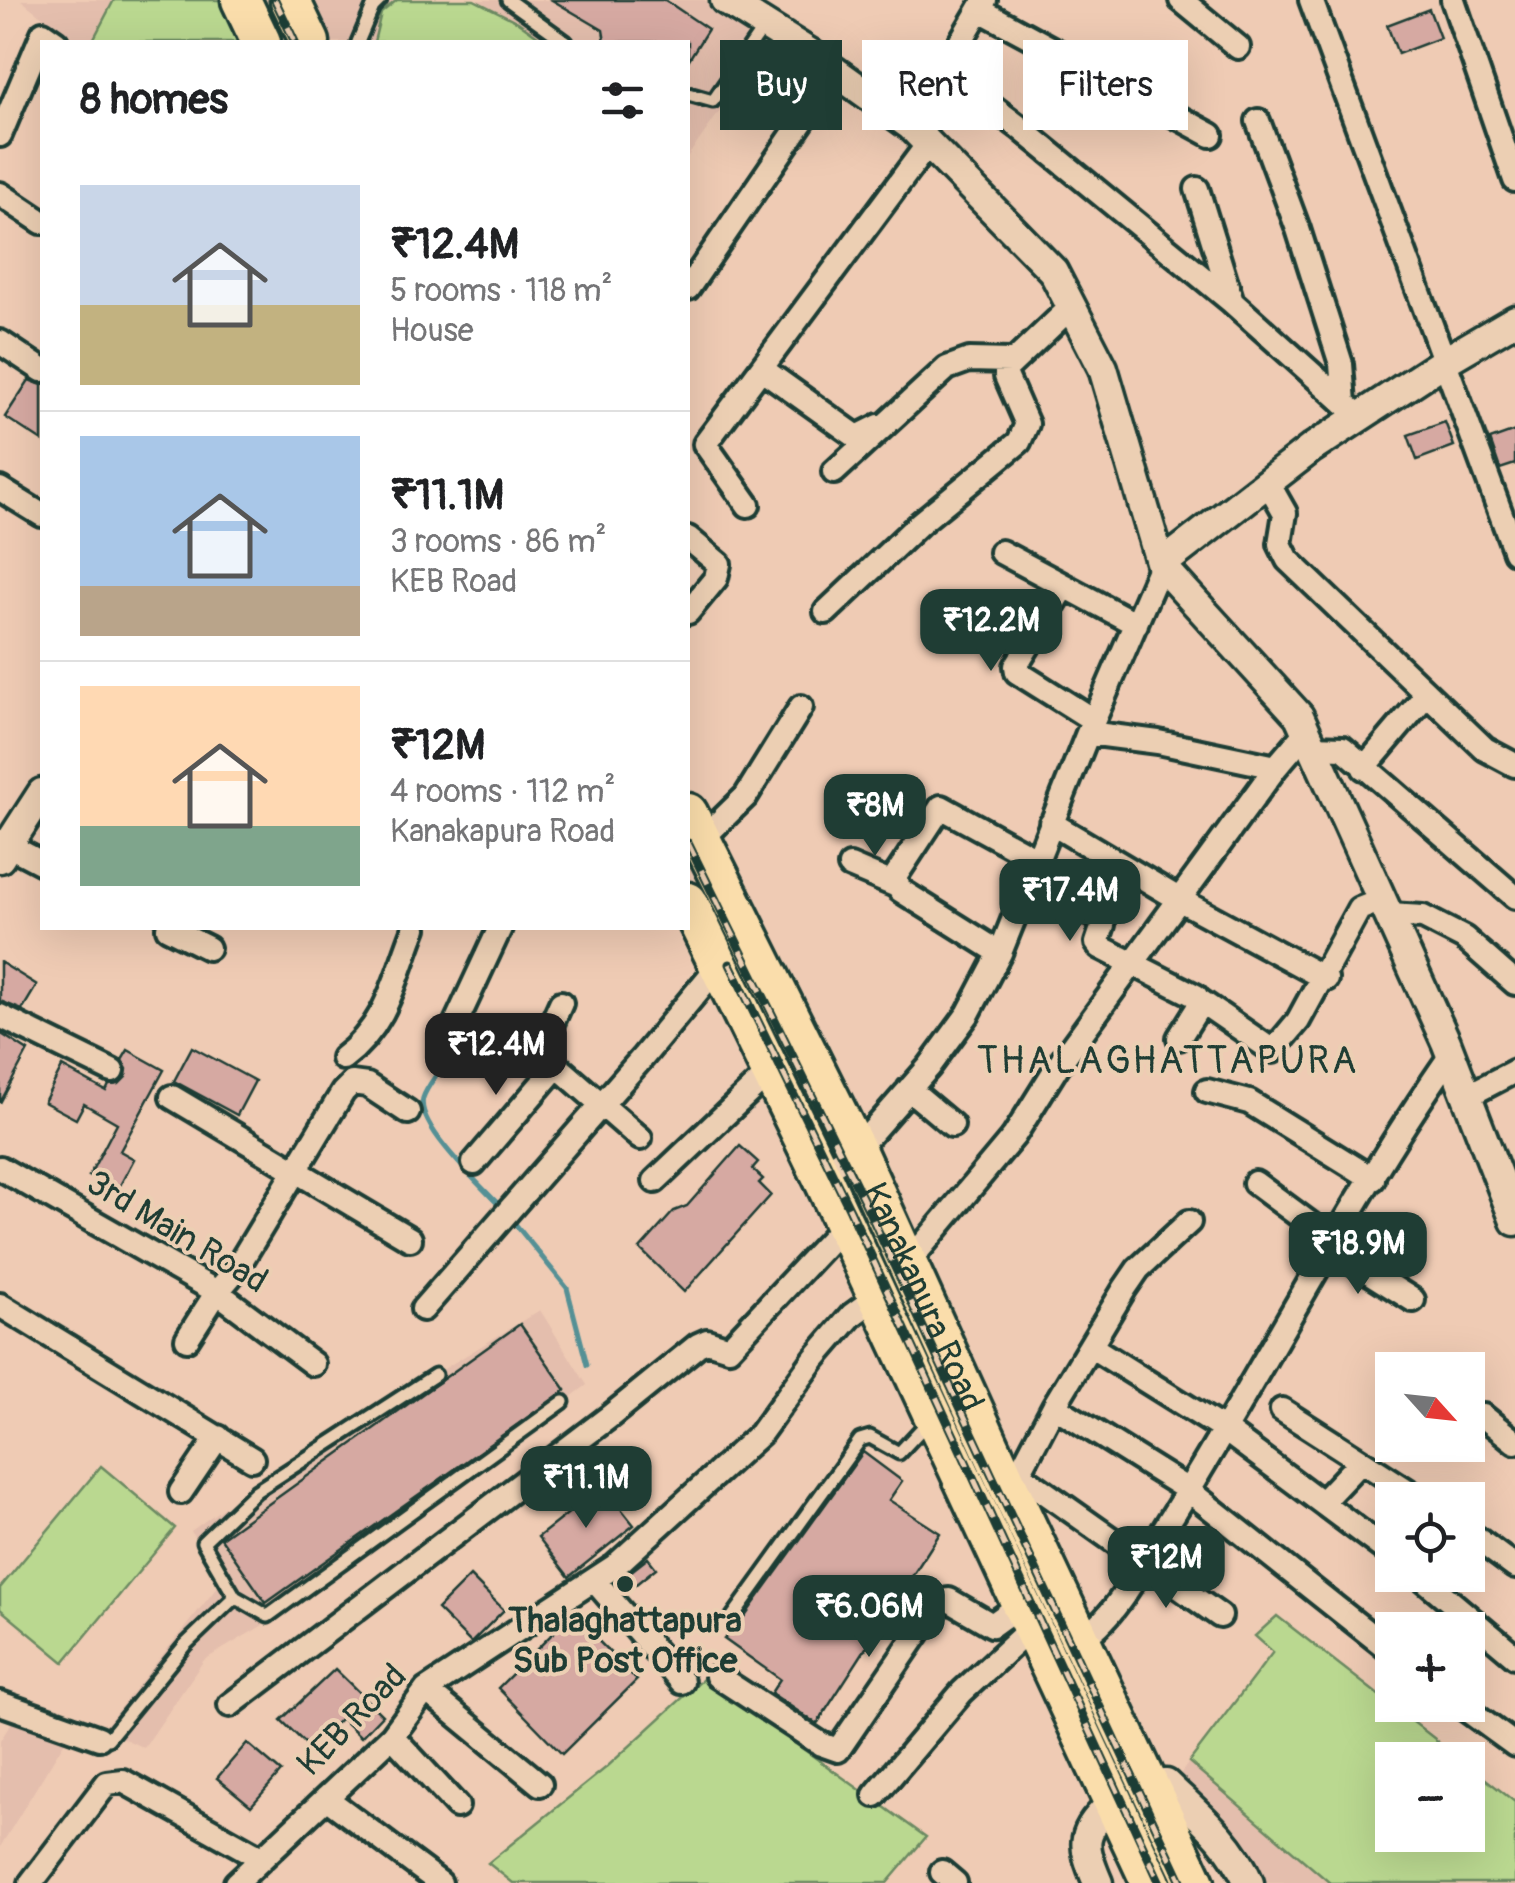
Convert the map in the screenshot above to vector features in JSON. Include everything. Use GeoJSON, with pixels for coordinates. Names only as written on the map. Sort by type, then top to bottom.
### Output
{"type":"FeatureCollection","features":[{"type":"Feature","properties":{"kind":"highway"},"geometry":{"type":"LineString","coordinates":[[241,0],[260,40]]}},
{"type":"Feature","properties":{"kind":"highway"},"geometry":{"type":"LineString","coordinates":[[290,0],[309,40]]}},
{"type":"Feature","properties":{"kind":"highway","name":"Kanakapura Road"},"geometry":{"type":"LineString","coordinates":[[694,827],[856,1150],[1014,1482],[1080,1638],[1195,1883]]}},
{"type":"Feature","properties":{"kind":"highway","name":"Kanakapura Road"},"geometry":{"type":"LineString","coordinates":[[690,906],[820,1173],[1151,1883]]}},
{"type":"Feature","properties":{"kind":"street"},"geometry":{"type":"LineString","coordinates":[[725,0],[788,40]]}},
{"type":"Feature","properties":{"kind":"street"},"geometry":{"type":"LineString","coordinates":[[1180,0],[1238,47]]}},
{"type":"Feature","properties":{"kind":"street"},"geometry":{"type":"LineString","coordinates":[[1311,0],[1515,552]]}},
{"type":"Feature","properties":{"kind":"street"},"geometry":{"type":"LineString","coordinates":[[1453,0],[1515,180]]}},
{"type":"Feature","properties":{"kind":"street"},"geometry":{"type":"LineString","coordinates":[[962,40],[982,5],[1211,135]]}},
{"type":"Feature","properties":{"kind":"street"},"geometry":{"type":"LineString","coordinates":[[0,135],[40,41]]}},
{"type":"Feature","properties":{"kind":"street"},"geometry":{"type":"LineString","coordinates":[[842,77],[919,135],[1053,271],[1103,368],[1161,564],[1299,716],[1451,1055],[1515,1222]]}},
{"type":"Feature","properties":{"kind":"street"},"geometry":{"type":"LineString","coordinates":[[1003,115],[1232,302],[1352,410]]}},
{"type":"Feature","properties":{"kind":"street"},"geometry":{"type":"LineString","coordinates":[[1258,122],[1298,229],[1352,410]]}},
{"type":"Feature","properties":{"kind":"street"},"geometry":{"type":"LineString","coordinates":[[690,285],[796,130]]}},
{"type":"Feature","properties":{"kind":"street"},"geometry":{"type":"LineString","coordinates":[[748,505],[705,444],[762,368],[921,130]]}},
{"type":"Feature","properties":{"kind":"street"},"geometry":{"type":"LineString","coordinates":[[1197,189],[1232,302]]}},
{"type":"Feature","properties":{"kind":"street"},"geometry":{"type":"LineString","coordinates":[[0,194],[40,221]]}},
{"type":"Feature","properties":{"kind":"street"},"geometry":{"type":"LineString","coordinates":[[826,612],[918,524],[1018,442],[1026,424],[1006,376],[1011,361],[1071,307]]}},
{"type":"Feature","properties":{"kind":"street"},"geometry":{"type":"LineString","coordinates":[[820,1173],[856,1150],[968,1014],[1000,954],[1161,564],[1268,483],[1352,410],[1515,320]]}},
{"type":"Feature","properties":{"kind":"street"},"geometry":{"type":"LineString","coordinates":[[0,342],[40,369]]}},
{"type":"Feature","properties":{"kind":"street"},"geometry":{"type":"LineString","coordinates":[[834,472],[947,368],[958,362],[1011,361]]}},
{"type":"Feature","properties":{"kind":"street"},"geometry":{"type":"LineString","coordinates":[[762,368],[857,437],[887,422]]}},
{"type":"Feature","properties":{"kind":"street"},"geometry":{"type":"LineString","coordinates":[[1268,483],[1285,513],[1280,544],[1288,560],[1484,749],[1515,765]]}},
{"type":"Feature","properties":{"kind":"street"},"geometry":{"type":"LineString","coordinates":[[0,489],[40,514]]}},
{"type":"Feature","properties":{"kind":"street"},"geometry":{"type":"LineString","coordinates":[[690,540],[719,564],[716,578],[690,610]]}},
{"type":"Feature","properties":{"kind":"street"},"geometry":{"type":"LineString","coordinates":[[1001,552],[1136,624]]}},
{"type":"Feature","properties":{"kind":"street"},"geometry":{"type":"LineString","coordinates":[[1065,586],[1016,666],[1017,672],[1091,727],[1276,767]]}},
{"type":"Feature","properties":{"kind":"street"},"geometry":{"type":"LineString","coordinates":[[1364,768],[1426,695]]}},
{"type":"Feature","properties":{"kind":"street"},"geometry":{"type":"LineString","coordinates":[[694,827],[746,796],[801,707]]}},
{"type":"Feature","properties":{"kind":"street"},"geometry":{"type":"LineString","coordinates":[[907,1264],[1014,1136],[1057,1067],[1276,767],[1310,740]]}},
{"type":"Feature","properties":{"kind":"street"},"geometry":{"type":"LineString","coordinates":[[1310,740],[1342,748],[1515,897]]}},
{"type":"Feature","properties":{"kind":"street"},"geometry":{"type":"LineString","coordinates":[[40,796],[3,848],[40,862]]}},
{"type":"Feature","properties":{"kind":"street"},"geometry":{"type":"LineString","coordinates":[[895,885],[895,878],[941,808],[1100,920],[1104,926],[1096,943],[1199,1000],[1273,1051],[1298,1021],[1359,910],[1385,907],[1424,917],[1464,938],[1515,983]]}},
{"type":"Feature","properties":{"kind":"street"},"geometry":{"type":"LineString","coordinates":[[1051,823],[1324,978]]}},
{"type":"Feature","properties":{"kind":"street"},"geometry":{"type":"LineString","coordinates":[[850,866],[895,885],[1000,954]]}},
{"type":"Feature","properties":{"kind":"street"},"geometry":{"type":"LineString","coordinates":[[172,930],[208,948]]}},
{"type":"Feature","properties":{"kind":"street"},"geometry":{"type":"LineString","coordinates":[[343,1058],[378,1024],[414,930]]}},
{"type":"Feature","properties":{"kind":"street"},"geometry":{"type":"LineString","coordinates":[[452,1032],[499,930]]}},
{"type":"Feature","properties":{"kind":"street"},"geometry":{"type":"LineString","coordinates":[[422,1308],[720,964]]}},
{"type":"Feature","properties":{"kind":"street"},"geometry":{"type":"LineString","coordinates":[[1179,1038],[1199,1000]]}},
{"type":"Feature","properties":{"kind":"street"},"geometry":{"type":"LineString","coordinates":[[562,1003],[543,1043],[548,1058],[640,1138]]}},
{"type":"Feature","properties":{"kind":"street"},"geometry":{"type":"LineString","coordinates":[[0,1016],[112,1071]]}},
{"type":"Feature","properties":{"kind":"street"},"geometry":{"type":"LineString","coordinates":[[1080,1638],[1089,1634],[1113,1608],[1142,1563],[1226,1430],[1410,1114],[1451,1055]]}},
{"type":"Feature","properties":{"kind":"street"},"geometry":{"type":"LineString","coordinates":[[474,1163],[557,1066]]}},
{"type":"Feature","properties":{"kind":"street"},"geometry":{"type":"LineString","coordinates":[[656,1182],[770,1072]]}},
{"type":"Feature","properties":{"kind":"street"},"geometry":{"type":"LineString","coordinates":[[1467,1096],[1515,1072]]}},
{"type":"Feature","properties":{"kind":"street"},"geometry":{"type":"LineString","coordinates":[[188,1339],[352,1084],[367,1086],[408,1112]]}},
{"type":"Feature","properties":{"kind":"street"},"geometry":{"type":"LineString","coordinates":[[909,1089],[952,1124]]}},
{"type":"Feature","properties":{"kind":"street"},"geometry":{"type":"LineString","coordinates":[[1206,1091],[1249,1102],[1372,1179]]}},
{"type":"Feature","properties":{"kind":"street"},"geometry":{"type":"LineString","coordinates":[[172,1097],[410,1239]]}},
{"type":"Feature","properties":{"kind":"street","name":"3rd Main Road"},"geometry":{"type":"LineString","coordinates":[[0,1168],[217,1292],[313,1364]]}},
{"type":"Feature","properties":{"kind":"street"},"geometry":{"type":"LineString","coordinates":[[1255,1183],[1334,1246],[1413,1300]]}},
{"type":"Feature","properties":{"kind":"street"},"geometry":{"type":"LineString","coordinates":[[1189,1222],[1138,1270],[1054,1406],[1014,1482],[1220,1616]]}},
{"type":"Feature","properties":{"kind":"street"},"geometry":{"type":"LineString","coordinates":[[230,1705],[609,1417],[698,1344],[707,1341],[729,1348],[844,1225]]}},
{"type":"Feature","properties":{"kind":"street","name":"KEB Road"},"geometry":{"type":"LineString","coordinates":[[236,1883],[392,1736],[426,1690],[615,1566],[760,1434],[815,1358],[852,1315],[878,1296]]}},
{"type":"Feature","properties":{"kind":"street"},"geometry":{"type":"LineString","coordinates":[[0,1305],[252,1459]]}},
{"type":"Feature","properties":{"kind":"street"},"geometry":{"type":"LineString","coordinates":[[1090,1346],[1226,1430],[1375,1542]]}},
{"type":"Feature","properties":{"kind":"street"},"geometry":{"type":"LineString","coordinates":[[1054,1406],[1188,1490],[1375,1638]]}},
{"type":"Feature","properties":{"kind":"street"},"geometry":{"type":"LineString","coordinates":[[1282,1410],[1394,1482]]}},
{"type":"Feature","properties":{"kind":"street"},"geometry":{"type":"LineString","coordinates":[[1485,1418],[1515,1442]]}},
{"type":"Feature","properties":{"kind":"street"},"geometry":{"type":"LineString","coordinates":[[181,1492],[218,1437]]}},
{"type":"Feature","properties":{"kind":"street"},"geometry":{"type":"LineString","coordinates":[[1322,1502],[1361,1461]]}},
{"type":"Feature","properties":{"kind":"street"},"geometry":{"type":"LineString","coordinates":[[1485,1545],[1515,1567]]}},
{"type":"Feature","properties":{"kind":"street"},"geometry":{"type":"LineString","coordinates":[[594,1580],[682,1682]]}},
{"type":"Feature","properties":{"kind":"street"},"geometry":{"type":"LineString","coordinates":[[875,1795],[1026,1616],[1057,1586]]}},
{"type":"Feature","properties":{"kind":"street"},"geometry":{"type":"LineString","coordinates":[[1439,1592],[1515,1656]]}},
{"type":"Feature","properties":{"kind":"street"},"geometry":{"type":"LineString","coordinates":[[717,1676],[821,1744],[838,1750],[939,1602],[949,1600],[992,1625],[1026,1616]]}},
{"type":"Feature","properties":{"kind":"street"},"geometry":{"type":"LineString","coordinates":[[426,1690],[540,1784]]}},
{"type":"Feature","properties":{"kind":"street"},"geometry":{"type":"LineString","coordinates":[[0,1703],[99,1738]]}},
{"type":"Feature","properties":{"kind":"street"},"geometry":{"type":"LineString","coordinates":[[1483,1722],[1515,1745]]}},
{"type":"Feature","properties":{"kind":"street"},"geometry":{"type":"LineString","coordinates":[[392,1736],[457,1806]]}},
{"type":"Feature","properties":{"kind":"street"},"geometry":{"type":"LineString","coordinates":[[31,1883],[108,1783],[124,1781],[261,1858]]}},
{"type":"Feature","properties":{"kind":"street"},"geometry":{"type":"LineString","coordinates":[[1149,1786],[1166,1784],[1212,1828],[1228,1844],[1249,1883]]}},
{"type":"Feature","properties":{"kind":"street"},"geometry":{"type":"LineString","coordinates":[[326,1798],[440,1883]]}},
{"type":"Feature","properties":{"kind":"street"},"geometry":{"type":"LineString","coordinates":[[1098,1883],[1085,1854],[1085,1837],[1091,1823],[1114,1801]]}},
{"type":"Feature","properties":{"kind":"lane"},"geometry":{"type":"LineString","coordinates":[[359,40],[372,6],[380,0]]}},
{"type":"Feature","properties":{"kind":"lane"},"geometry":{"type":"LineString","coordinates":[[508,0],[563,40]]}},
{"type":"Feature","properties":{"kind":"lane"},"geometry":{"type":"LineString","coordinates":[[690,95],[713,101],[765,25]]}},
{"type":"Feature","properties":{"kind":"lane"},"geometry":{"type":"LineString","coordinates":[[435,1375],[256,1491],[202,1542],[235,1597],[268,1616],[563,1402]]}},
{"type":"Feature","properties":{"kind":"lane"},"geometry":{"type":"LineString","coordinates":[[731,1619],[860,1440],[870,1436],[899,1453],[933,1416]]}},
{"type":"Feature","properties":{"kind":"lane"},"geometry":{"type":"LineString","coordinates":[[99,1738],[108,1739],[185,1645],[235,1597]]}},
{"type":"Feature","properties":{"kind":"shaded area"},"geometry":{"type":"Polygon","coordinates":[[[21,0],[114,0],[93,40],[71,40],[21,0]]]}},
{"type":"Feature","properties":{"kind":"shaded area"},"geometry":{"type":"Polygon","coordinates":[[[316,0],[704,0],[768,40],[720,40],[720,111],[690,153],[690,40],[323,40],[308,10],[316,0]]]}},
{"type":"Feature","properties":{"kind":"shaded area"},"geometry":{"type":"Polygon","coordinates":[[[540,1310],[587,1385],[270,1621],[204,1660],[144,1748],[103,1729],[219,1585],[191,1531],[259,1482],[540,1310]]]}},
{"type":"Feature","properties":{"kind":"shaded area"},"geometry":{"type":"Polygon","coordinates":[[[13,1720],[68,1736],[0,1847],[0,1741],[13,1720]]]}},
{"type":"Feature","properties":{"kind":"shaded area"},"geometry":{"type":"Polygon","coordinates":[[[1189,1762],[1330,1883],[1257,1883],[1176,1780],[1189,1762]]]}},
{"type":"Feature","properties":{"kind":"green space"},"geometry":{"type":"Polygon","coordinates":[[[114,0],[221,0],[239,40],[93,40],[114,0]]]}},
{"type":"Feature","properties":{"kind":"green space"},"geometry":{"type":"Polygon","coordinates":[[[397,0],[474,0],[543,40],[374,40],[381,13],[397,0]]]}},
{"type":"Feature","properties":{"kind":"green space"},"geometry":{"type":"Polygon","coordinates":[[[101,1466],[175,1528],[64,1662],[0,1609],[0,1588],[101,1466]]]}},
{"type":"Feature","properties":{"kind":"green space"},"geometry":{"type":"Polygon","coordinates":[[[1277,1616],[1375,1692],[1375,1722],[1413,1722],[1439,1742],[1375,1742],[1375,1852],[1485,1852],[1485,1778],[1515,1802],[1515,1883],[1330,1883],[1189,1762],[1273,1652],[1255,1636],[1277,1616]]]}},
{"type":"Feature","properties":{"kind":"green space"},"geometry":{"type":"Polygon","coordinates":[[[704,1678],[926,1837],[887,1883],[513,1883],[488,1863],[608,1766],[704,1678]]]}},
{"type":"Feature","properties":{"kind":"building"},"geometry":{"type":"Polygon","coordinates":[[[552,0],[665,0],[708,29],[690,58],[690,40],[605,40],[603,30],[552,0]]]}},
{"type":"Feature","properties":{"kind":"building"},"geometry":{"type":"Polygon","coordinates":[[[1429,9],[1440,38],[1398,54],[1387,25],[1429,9]]]}},
{"type":"Feature","properties":{"kind":"building"},"geometry":{"type":"Polygon","coordinates":[[[29,380],[40,384],[40,440],[5,417],[29,380]]]}},
{"type":"Feature","properties":{"kind":"building"},"geometry":{"type":"Polygon","coordinates":[[[1445,422],[1454,446],[1417,460],[1408,435],[1445,422]]]}},
{"type":"Feature","properties":{"kind":"building"},"geometry":{"type":"Polygon","coordinates":[[[1515,431],[1515,464],[1500,469],[1490,440],[1515,431]]]}},
{"type":"Feature","properties":{"kind":"building"},"geometry":{"type":"Polygon","coordinates":[[[0,962],[37,985],[22,1010],[0,1001],[0,962]]]}},
{"type":"Feature","properties":{"kind":"building"},"geometry":{"type":"Polygon","coordinates":[[[0,1033],[28,1051],[0,1103],[0,1033]]]}},
{"type":"Feature","properties":{"kind":"building"},"geometry":{"type":"Polygon","coordinates":[[[192,1047],[255,1081],[237,1115],[174,1081],[192,1047]]]}},
{"type":"Feature","properties":{"kind":"building"},"geometry":{"type":"Polygon","coordinates":[[[128,1050],[164,1070],[120,1151],[134,1159],[117,1191],[89,1176],[117,1123],[84,1104],[76,1119],[44,1102],[62,1067],[106,1091],[109,1085],[119,1084],[126,1077],[122,1060],[128,1050]]]}},
{"type":"Feature","properties":{"kind":"building"},"geometry":{"type":"Polygon","coordinates":[[[740,1146],[758,1162],[752,1169],[771,1195],[684,1292],[640,1249],[674,1211],[687,1206],[740,1146]]]}},
{"type":"Feature","properties":{"kind":"building"},"geometry":{"type":"Polygon","coordinates":[[[520,1324],[566,1390],[266,1603],[221,1538],[520,1324]]]}},
{"type":"Feature","properties":{"kind":"building"},"geometry":{"type":"Polygon","coordinates":[[[863,1452],[902,1481],[889,1500],[940,1533],[817,1724],[771,1693],[780,1679],[724,1639],[739,1624],[863,1452]]]}},
{"type":"Feature","properties":{"kind":"building"},"geometry":{"type":"Polygon","coordinates":[[[603,1486],[634,1525],[569,1577],[538,1537],[603,1486]]]}},
{"type":"Feature","properties":{"kind":"building"},"geometry":{"type":"Polygon","coordinates":[[[648,1558],[656,1568],[625,1593],[616,1583],[648,1558]]]}},
{"type":"Feature","properties":{"kind":"building"},"geometry":{"type":"Polygon","coordinates":[[[470,1576],[504,1610],[471,1643],[437,1609],[470,1576]]]}},
{"type":"Feature","properties":{"kind":"building"},"geometry":{"type":"Polygon","coordinates":[[[572,1614],[637,1680],[562,1754],[498,1688],[572,1614]]]}},
{"type":"Feature","properties":{"kind":"building"},"geometry":{"type":"Polygon","coordinates":[[[335,1669],[382,1715],[361,1737],[341,1718],[311,1749],[281,1720],[335,1669]]]}},
{"type":"Feature","properties":{"kind":"building"},"geometry":{"type":"Polygon","coordinates":[[[247,1743],[281,1772],[251,1806],[217,1778],[247,1743]]]}},
{"type":"Feature","properties":{"kind":"waterway"},"geometry":{"type":"LineString","coordinates":[[444,1063],[423,1098],[423,1110],[452,1156],[502,1208]]}},
{"type":"Feature","properties":{"kind":"waterway"},"geometry":{"type":"LineString","coordinates":[[512,1220],[567,1288],[587,1365]]}},
{"type":"Feature","properties":{"kind":"railway"},"geometry":{"type":"LineString","coordinates":[[275,0],[294,40]]}},
{"type":"Feature","properties":{"kind":"railway"},"geometry":{"type":"LineString","coordinates":[[690,847],[866,1205],[1182,1883]]}},
{"type":"Feature","properties":{"kind":"railway"},"geometry":{"type":"LineString","coordinates":[[730,964],[850,1210],[1160,1883]]}},
{"type":"Feature","properties":{"kind":"place","name":"Thalaghattapura Sub Post Office"},"geometry":{"type":"Point","coordinates":[625,1584]}},
{"type":"Feature","properties":{"kind":"district","name":"THALAGHATTAPURA"},"geometry":{"type":"Point","coordinates":[1168,1061]}}]}
